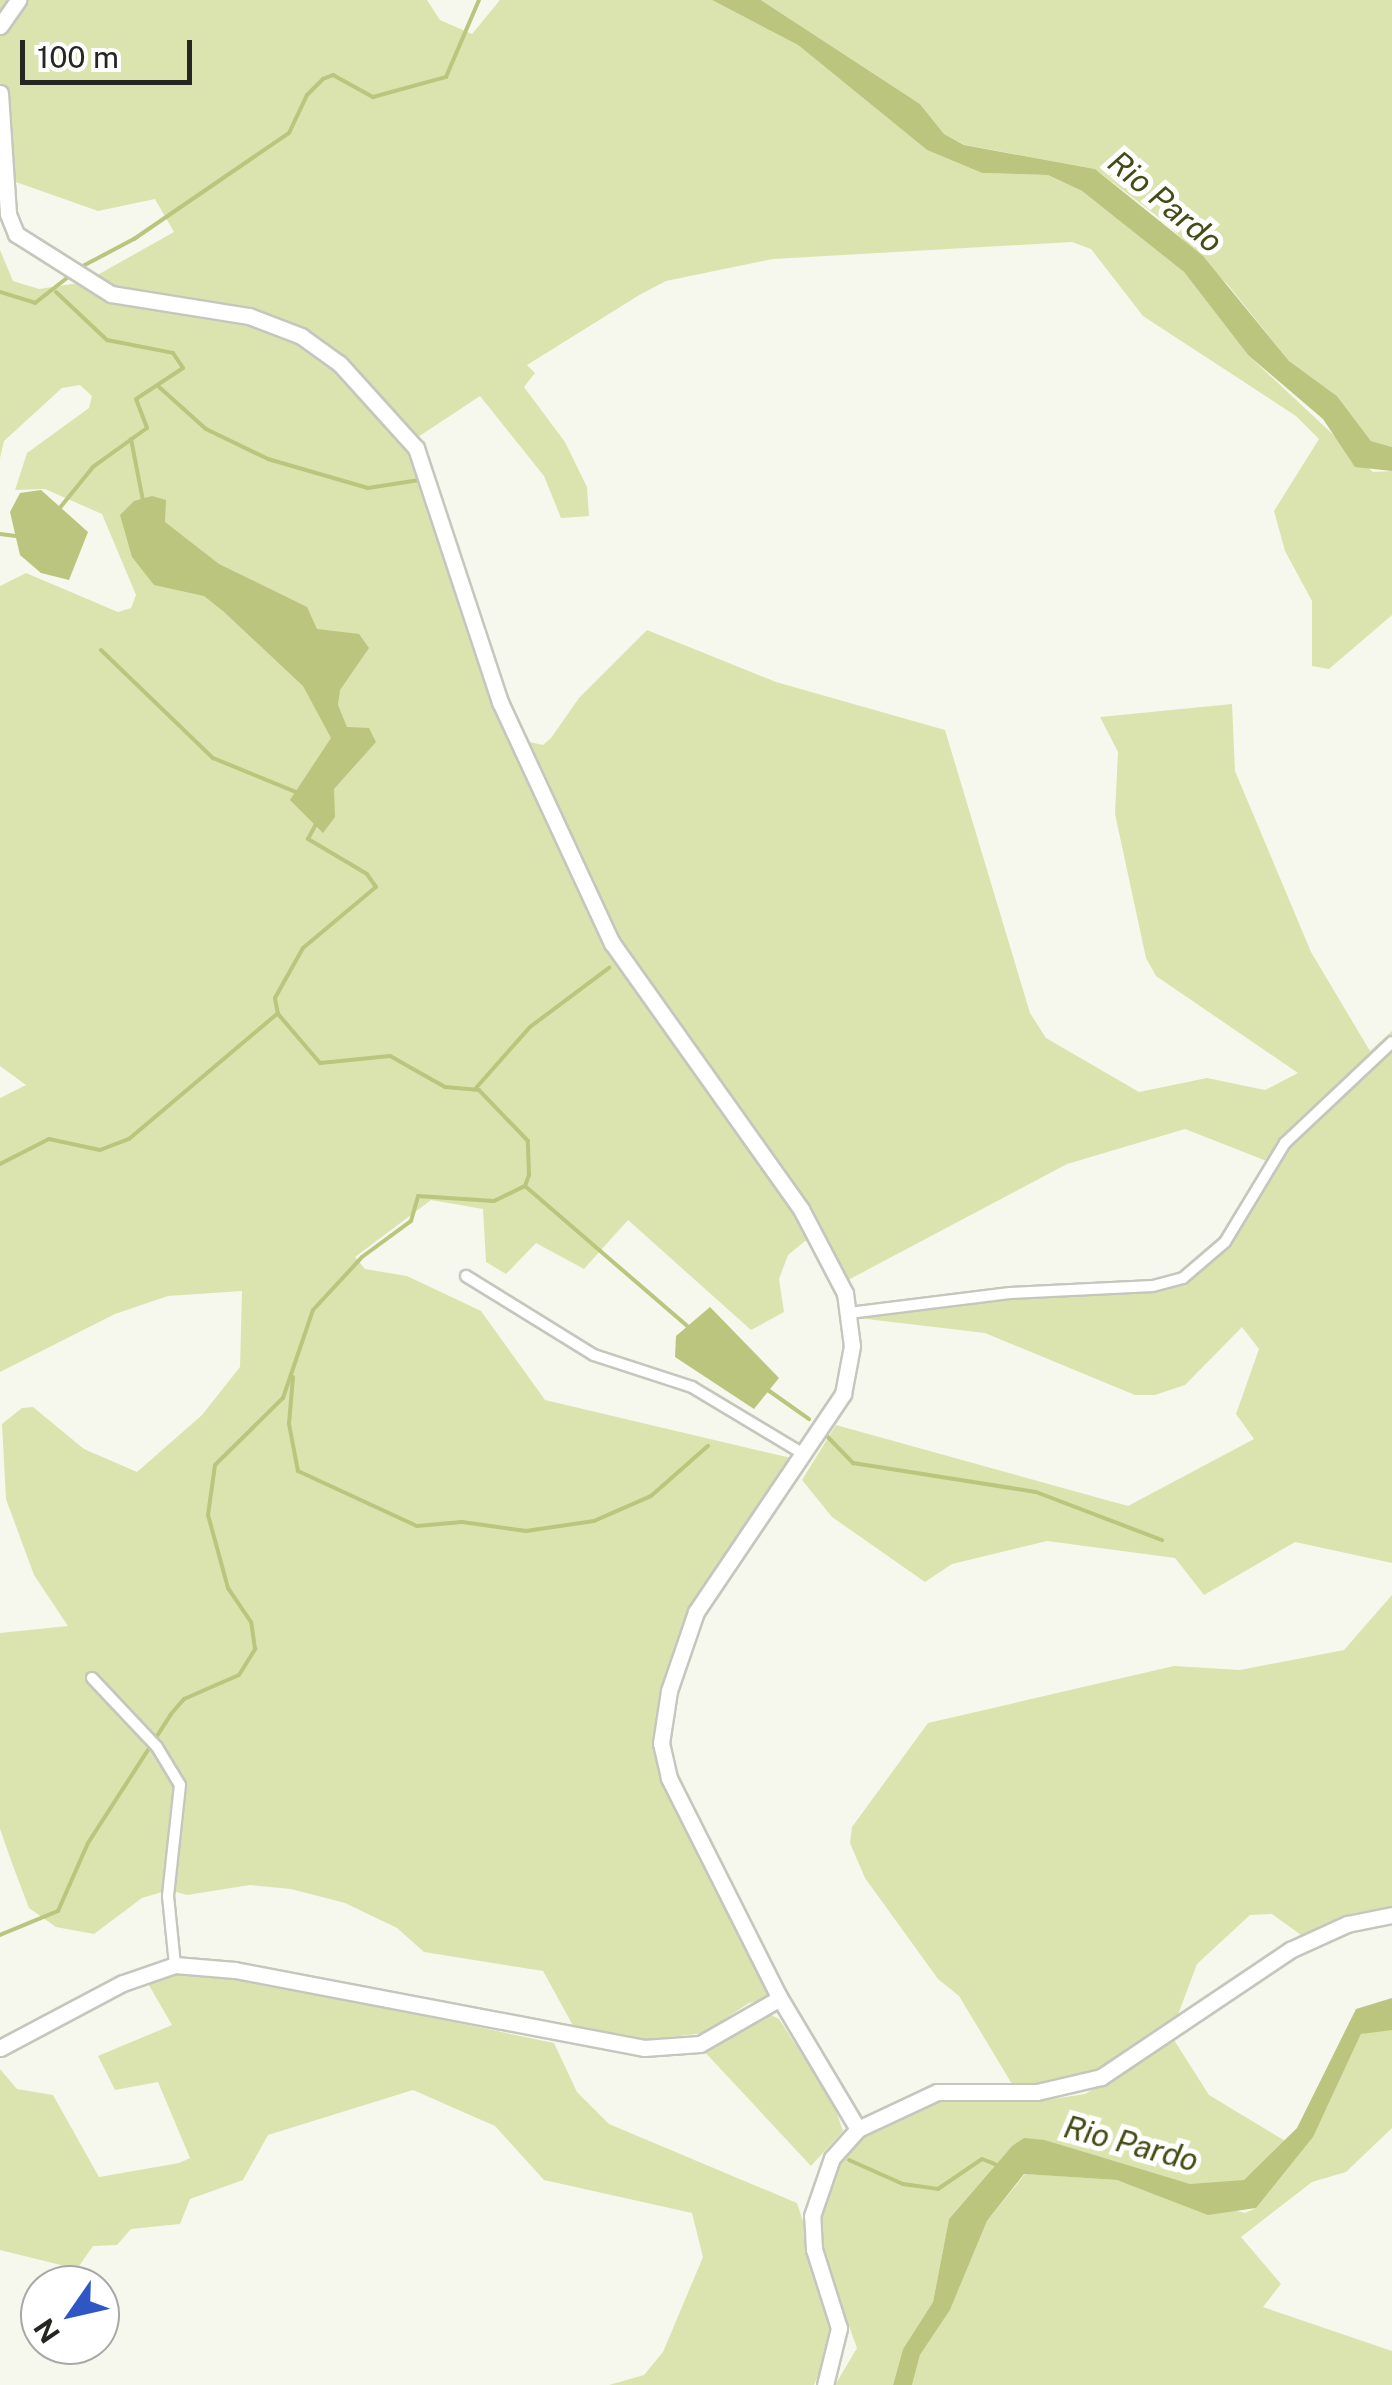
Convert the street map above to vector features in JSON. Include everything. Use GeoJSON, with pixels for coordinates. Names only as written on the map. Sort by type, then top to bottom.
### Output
{"type":"FeatureCollection","features":[{"type":"Feature","properties":{"kind":"main road"},"geometry":{"type":"LineString","coordinates":[[0,26],[18,0]]}},
{"type":"Feature","properties":{"kind":"main road"},"geometry":{"type":"LineString","coordinates":[[0,93],[8,234],[73,274],[124,298],[277,324],[340,364],[416,448],[500,702],[612,943],[801,1210],[845,1294],[849,1313],[848,1381],[822,1433],[696,1612],[661,1732],[669,1778],[780,1998],[858,2130]]}},
{"type":"Feature","properties":{"kind":"main road"},"geometry":{"type":"LineString","coordinates":[[825,2385],[839,2328],[814,2250],[812,2216],[832,2158],[858,2130],[938,2092],[1038,2092],[1101,2077],[1290,1950],[1346,1924],[1392,1915]]}},
{"type":"Feature","properties":{"kind":"main road"},"geometry":{"type":"LineString","coordinates":[[0,2048],[123,1983],[175,1966],[235,1970],[644,2048],[700,2044],[780,1998]]}},
{"type":"Feature","properties":{"kind":"street"},"geometry":{"type":"LineString","coordinates":[[849,1313],[1010,1293],[1152,1286],[1183,1278],[1219,1251],[1285,1143],[1392,1042]]}},
{"type":"Feature","properties":{"kind":"street"},"geometry":{"type":"LineString","coordinates":[[466,1276],[594,1356],[692,1386],[805,1455]]}},
{"type":"Feature","properties":{"kind":"street"},"geometry":{"type":"LineString","coordinates":[[92,1678],[157,1747],[181,1793],[168,1896],[175,1966]]}},
{"type":"Feature","properties":{"kind":"shaded area"},"geometry":{"type":"Polygon","coordinates":[[[0,0],[427,0],[440,20],[472,34],[500,0],[712,0],[798,45],[927,150],[982,173],[1048,175],[1082,191],[1184,272],[1248,355],[1373,472],[1392,471],[1392,615],[1329,669],[1312,666],[1312,601],[1285,551],[1274,511],[1319,439],[1296,416],[1143,316],[1091,249],[1072,242],[773,259],[666,281],[641,294],[527,365],[535,373],[524,387],[565,442],[587,487],[589,516],[561,518],[544,476],[480,396],[406,445],[422,463],[520,740],[543,745],[579,698],[647,630],[776,682],[945,730],[1030,1013],[1046,1038],[1139,1092],[1207,1078],[1265,1090],[1298,1073],[1156,976],[1146,958],[1115,814],[1118,752],[1100,717],[1232,704],[1235,771],[1311,952],[1370,1051],[1392,1031],[1392,1563],[1295,1542],[1204,1595],[1175,1558],[1047,1541],[952,1564],[925,1582],[832,1517],[802,1480],[836,1425],[1128,1506],[1254,1439],[1236,1414],[1259,1349],[1242,1327],[1185,1385],[1155,1395],[1135,1395],[985,1333],[858,1318],[972,1300],[1184,1282],[1230,1239],[1269,1162],[1185,1129],[1067,1164],[837,1283],[815,1240],[805,1241],[788,1255],[779,1279],[784,1312],[751,1330],[628,1220],[584,1269],[536,1243],[506,1274],[486,1262],[483,1209],[431,1200],[355,1257],[365,1269],[407,1276],[481,1311],[545,1400],[791,1458],[743,1529],[746,1545],[688,1634],[663,1743],[673,1780],[713,1845],[742,1910],[773,1999],[749,2003],[704,2033],[638,2041],[576,2031],[543,1971],[424,1952],[397,1928],[345,1903],[291,1889],[250,1885],[187,1895],[169,1890],[142,1898],[94,1934],[56,1927],[29,1908],[0,1829],[0,1633],[68,1626],[34,1575],[6,1499],[2,1424],[22,1408],[33,1407],[84,1449],[137,1472],[202,1415],[240,1367],[242,1291],[168,1296],[115,1314],[0,1372],[0,1098],[26,1085],[0,1066],[0,586],[26,573],[118,612],[131,608],[136,595],[102,514],[45,489],[15,490],[27,453],[89,408],[92,396],[80,385],[62,388],[4,441],[0,458],[0,250],[13,281],[39,289],[85,282],[174,232],[155,199],[98,211],[13,181],[0,148],[0,0]]]}},
{"type":"Feature","properties":{"kind":"shaded area"},"geometry":{"type":"Polygon","coordinates":[[[712,0],[761,0],[920,104],[944,134],[964,145],[1095,169],[1203,256],[1289,361],[1337,396],[1371,441],[1392,447],[1392,471],[1355,467],[1323,419],[1248,355],[1184,272],[1082,191],[1048,175],[982,173],[927,150],[798,45],[712,0]]]}},
{"type":"Feature","properties":{"kind":"shaded area"},"geometry":{"type":"Polygon","coordinates":[[[761,0],[1392,0],[1392,447],[1371,441],[1337,396],[1289,361],[1228,285],[1165,222],[1095,169],[965,145],[944,134],[920,104],[761,0]]]}},
{"type":"Feature","properties":{"kind":"shaded area"},"geometry":{"type":"Polygon","coordinates":[[[41,490],[88,532],[69,580],[41,573],[20,555],[10,512],[20,493],[41,490]]]}},
{"type":"Feature","properties":{"kind":"shaded area"},"geometry":{"type":"Polygon","coordinates":[[[152,496],[166,500],[165,522],[219,564],[307,607],[317,629],[359,634],[369,648],[340,690],[338,705],[347,727],[369,728],[376,742],[334,789],[335,817],[323,833],[290,800],[331,738],[303,686],[223,611],[204,596],[154,585],[132,557],[120,515],[134,501],[152,496]]]}},
{"type":"Feature","properties":{"kind":"shaded area"},"geometry":{"type":"Polygon","coordinates":[[[710,1307],[779,1378],[754,1409],[675,1357],[676,1336],[710,1307]]]}},
{"type":"Feature","properties":{"kind":"shaded area"},"geometry":{"type":"Polygon","coordinates":[[[1392,1595],[1392,1907],[1301,1935],[1272,1914],[1250,1915],[1197,1964],[1176,2020],[1102,2070],[1040,2086],[1012,2084],[959,1996],[938,1979],[865,1878],[850,1843],[852,1827],[928,1723],[1174,1666],[1240,1670],[1344,1650],[1392,1595]]]}},
{"type":"Feature","properties":{"kind":"shaded area"},"geometry":{"type":"Polygon","coordinates":[[[204,1970],[554,2043],[577,2092],[609,2124],[797,2203],[831,2307],[830,2348],[814,2385],[609,2385],[644,2375],[663,2352],[703,2257],[692,2213],[544,2180],[495,2126],[413,2090],[268,2135],[243,2180],[190,2199],[180,2224],[131,2229],[117,2245],[93,2246],[80,2265],[61,2265],[0,2250],[0,2069],[17,2089],[53,2095],[99,2177],[190,2158],[158,2082],[115,2090],[98,2056],[172,2025],[143,1975],[204,1970]]]}},
{"type":"Feature","properties":{"kind":"shaded area"},"geometry":{"type":"Polygon","coordinates":[[[1392,1998],[1392,2030],[1361,2034],[1313,2137],[1256,2208],[1208,2215],[1117,2180],[1024,2174],[987,2221],[950,2310],[920,2355],[912,2385],[893,2385],[903,2349],[933,2302],[949,2219],[1012,2146],[1024,2138],[1045,2140],[1190,2184],[1244,2180],[1297,2128],[1356,2009],[1392,1998]]]}},
{"type":"Feature","properties":{"kind":"shaded area"},"geometry":{"type":"Polygon","coordinates":[[[767,2013],[779,2019],[833,2102],[843,2131],[811,2166],[702,2049],[767,2013]]]}},
{"type":"Feature","properties":{"kind":"shaded area"},"geometry":{"type":"Polygon","coordinates":[[[1375,2029],[1392,2030],[1392,2128],[1346,2172],[1312,2182],[1241,2237],[1281,2284],[1263,2307],[1392,2351],[1392,2385],[912,2385],[920,2355],[950,2310],[987,2221],[1025,2174],[1117,2180],[1245,2213],[1256,2208],[1326,2109],[1361,2034],[1375,2029]]]}},
{"type":"Feature","properties":{"kind":"shaded area"},"geometry":{"type":"Polygon","coordinates":[[[1174,2040],[1209,2095],[1287,2142],[1284,2146],[1244,2180],[1191,2185],[1045,2140],[1012,2146],[949,2219],[933,2302],[903,2349],[893,2385],[835,2385],[857,2348],[816,2235],[824,2183],[857,2136],[953,2096],[1040,2101],[1085,2094],[1174,2040]]]}},
{"type":"Feature","properties":{"kind":"waterway"},"geometry":{"type":"LineString","coordinates":[[79,268],[134,239],[289,133],[307,95],[323,79],[333,75],[373,97],[446,77],[479,0]]}},
{"type":"Feature","properties":{"kind":"waterway"},"geometry":{"type":"LineString","coordinates":[[0,292],[35,303],[72,274]]}},
{"type":"Feature","properties":{"kind":"waterway"},"geometry":{"type":"LineString","coordinates":[[56,292],[107,340],[173,353],[183,368],[136,399],[147,428],[93,467],[58,510]]}},
{"type":"Feature","properties":{"kind":"waterway"},"geometry":{"type":"LineString","coordinates":[[158,386],[206,429],[268,459],[368,488],[419,480]]}},
{"type":"Feature","properties":{"kind":"waterway"},"geometry":{"type":"LineString","coordinates":[[131,439],[143,501]]}},
{"type":"Feature","properties":{"kind":"waterway"},"geometry":{"type":"LineString","coordinates":[[0,534],[16,536]]}},
{"type":"Feature","properties":{"kind":"waterway"},"geometry":{"type":"LineString","coordinates":[[101,650],[213,758],[296,792]]}},
{"type":"Feature","properties":{"kind":"waterway"},"geometry":{"type":"LineString","coordinates":[[0,1935],[58,1911],[88,1843],[171,1714],[184,1699],[239,1675],[255,1649],[251,1622],[228,1588],[208,1515],[215,1465],[283,1398],[313,1310],[362,1257],[411,1221],[418,1196],[494,1201],[525,1186],[529,1175],[528,1141],[479,1090],[445,1087],[390,1056],[320,1063],[278,1014],[275,998],[303,948],[376,887],[367,874],[308,839],[316,824]]}},
{"type":"Feature","properties":{"kind":"waterway"},"geometry":{"type":"LineString","coordinates":[[476,1088],[530,1027],[609,968]]}},
{"type":"Feature","properties":{"kind":"waterway"},"geometry":{"type":"LineString","coordinates":[[0,1164],[49,1139],[100,1150],[129,1139],[278,1013]]}},
{"type":"Feature","properties":{"kind":"waterway"},"geometry":{"type":"LineString","coordinates":[[525,1186],[687,1326]]}},
{"type":"Feature","properties":{"kind":"waterway"},"geometry":{"type":"LineString","coordinates":[[293,1377],[289,1424],[298,1471],[417,1526],[462,1522],[526,1531],[594,1521],[651,1496],[708,1446]]}},
{"type":"Feature","properties":{"kind":"waterway"},"geometry":{"type":"LineString","coordinates":[[765,1388],[809,1419]]}},
{"type":"Feature","properties":{"kind":"waterway"},"geometry":{"type":"LineString","coordinates":[[822,1431],[853,1463],[1036,1492],[1162,1540]]}},
{"type":"Feature","properties":{"kind":"waterway"},"geometry":{"type":"LineString","coordinates":[[849,2160],[903,2184],[938,2189],[982,2159],[995,2164]]}},
{"type":"Feature","properties":{"kind":"water label","name":"Rio Pardo"},"geometry":{"type":"Point","coordinates":[1165,202]}},
{"type":"Feature","properties":{"kind":"water label","name":"Rio Pardo"},"geometry":{"type":"Point","coordinates":[1131,2144]}}]}
